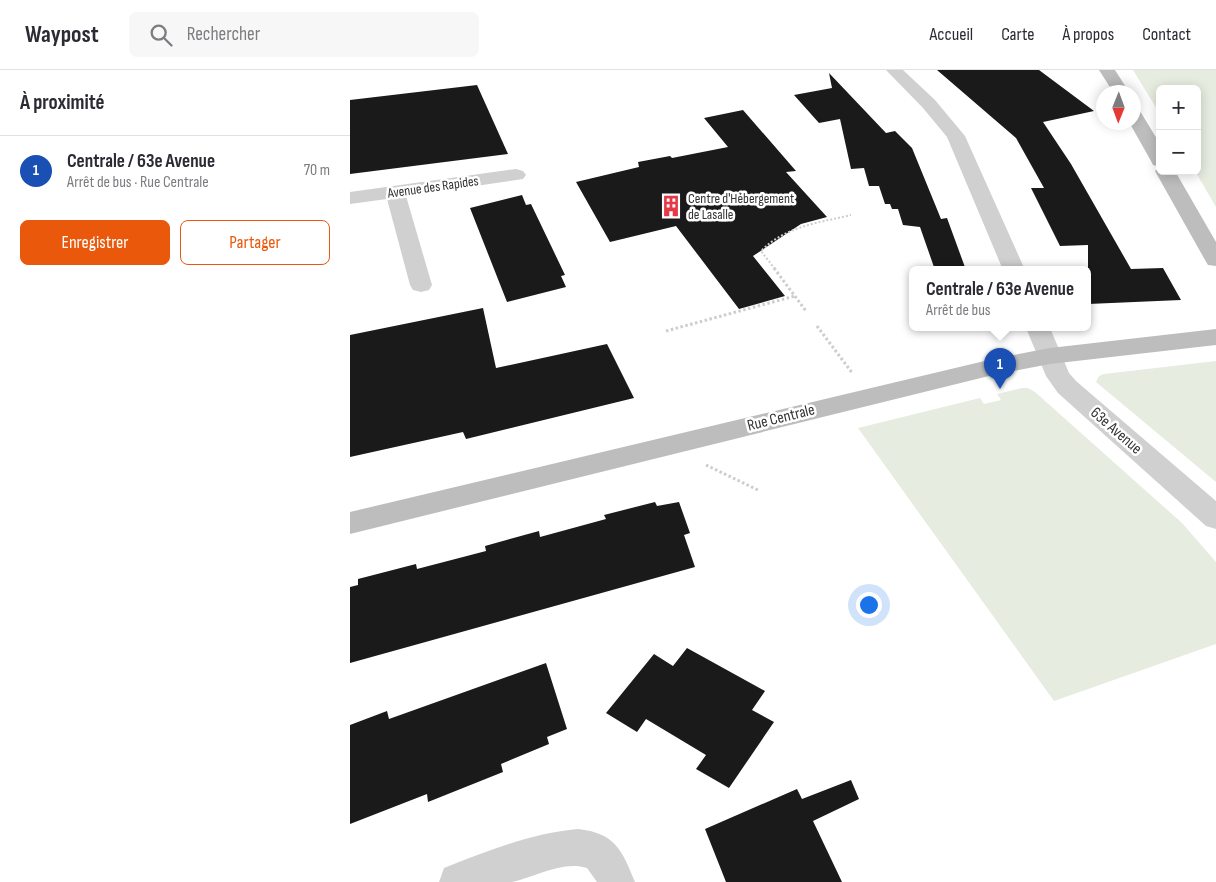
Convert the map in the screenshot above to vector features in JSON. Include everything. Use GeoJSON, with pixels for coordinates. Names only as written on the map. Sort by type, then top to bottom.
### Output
{"type":"FeatureCollection","features":[{"type":"Feature","properties":{"kind":"street"},"geometry":{"type":"LineString","coordinates":[[894,70],[930,104],[956,136],[1012,266]]}},
{"type":"Feature","properties":{"kind":"street"},"geometry":{"type":"LineString","coordinates":[[1107,70],[1117,85]]}},
{"type":"Feature","properties":{"kind":"street"},"geometry":{"type":"LineString","coordinates":[[1141,127],[1156,154]]}},
{"type":"Feature","properties":{"kind":"street","name":"Avenue des Rapides"},"geometry":{"type":"LineString","coordinates":[[350,198],[516,175]]}},
{"type":"Feature","properties":{"kind":"street"},"geometry":{"type":"LineString","coordinates":[[1167,175],[1216,260]]}},
{"type":"Feature","properties":{"kind":"street"},"geometry":{"type":"LineString","coordinates":[[395,192],[422,285]]}},
{"type":"Feature","properties":{"kind":"street","name":"63e Avenue"},"geometry":{"type":"LineString","coordinates":[[1039,331],[1058,376],[1067,388],[1216,518]]}},
{"type":"Feature","properties":{"kind":"street","name":"Rue Centrale"},"geometry":{"type":"LineString","coordinates":[[350,523],[975,371],[1050,356],[1216,337]]}},
{"type":"Feature","properties":{"kind":"street"},"geometry":{"type":"LineString","coordinates":[[458,882],[536,855],[566,848],[592,850],[608,862],[616,882]]}},
{"type":"Feature","properties":{"kind":"path"},"geometry":{"type":"LineString","coordinates":[[806,311],[761,251],[768,242],[785,232],[851,215]]}},
{"type":"Feature","properties":{"kind":"path"},"geometry":{"type":"LineString","coordinates":[[666,331],[795,296]]}},
{"type":"Feature","properties":{"kind":"path"},"geometry":{"type":"LineString","coordinates":[[817,326],[854,375]]}},
{"type":"Feature","properties":{"kind":"path"},"geometry":{"type":"LineString","coordinates":[[706,465],[758,490]]}},
{"type":"Feature","properties":{"kind":"shaded area"},"geometry":{"type":"Polygon","coordinates":[[[1133,70],[1216,70],[1216,207],[1197,175],[1201,175],[1201,85],[1156,85],[1156,107],[1133,70]]]}},
{"type":"Feature","properties":{"kind":"shaded area"},"geometry":{"type":"Polygon","coordinates":[[[1216,361],[1216,482],[1096,382],[1099,376],[1104,374],[1216,361]]]}},
{"type":"Feature","properties":{"kind":"shaded area"},"geometry":{"type":"Polygon","coordinates":[[[1028,388],[1035,392],[1182,523],[1216,562],[1216,644],[1054,701],[858,428],[980,398],[984,404],[1001,400],[997,394],[1028,388]]]}},
{"type":"Feature","properties":{"kind":"building"},"geometry":{"type":"Polygon","coordinates":[[[937,70],[1039,70],[1094,111],[1043,122],[1071,164],[1131,269],[1163,268],[1181,300],[1091,304],[1091,266],[1088,266],[1088,245],[1060,246],[1031,188],[1044,188],[1016,138],[937,70]]]}},
{"type":"Feature","properties":{"kind":"building"},"geometry":{"type":"Polygon","coordinates":[[[829,73],[886,133],[895,131],[912,148],[941,219],[947,218],[965,266],[934,266],[920,227],[903,225],[898,209],[892,209],[890,204],[885,204],[879,186],[869,186],[864,168],[851,169],[840,119],[819,123],[794,95],[832,88],[829,73]]]}},
{"type":"Feature","properties":{"kind":"building"},"geometry":{"type":"Polygon","coordinates":[[[477,85],[508,154],[350,174],[350,100],[477,85]]]}},
{"type":"Feature","properties":{"kind":"building","name":"Centre d'Hébergement de Lasalle"},"geometry":{"type":"Polygon","coordinates":[[[743,110],[796,171],[786,172],[827,217],[801,224],[753,256],[785,296],[739,309],[676,226],[610,242],[576,182],[639,167],[638,162],[670,156],[672,158],[728,147],[704,118],[743,110]]]}},
{"type":"Feature","properties":{"kind":"building"},"geometry":{"type":"Polygon","coordinates":[[[522,195],[526,205],[531,204],[565,275],[561,276],[566,287],[507,302],[470,208],[522,195]]]}},
{"type":"Feature","properties":{"kind":"building"},"geometry":{"type":"Polygon","coordinates":[[[483,308],[496,368],[607,344],[634,398],[466,439],[463,432],[350,457],[350,335],[483,308]]]}},
{"type":"Feature","properties":{"kind":"building"},"geometry":{"type":"Polygon","coordinates":[[[655,502],[657,506],[679,502],[690,533],[684,535],[695,567],[350,663],[350,587],[358,585],[358,579],[416,564],[417,569],[486,551],[485,546],[539,531],[540,537],[606,519],[604,515],[655,502]]]}},
{"type":"Feature","properties":{"kind":"building"},"geometry":{"type":"Polygon","coordinates":[[[687,648],[765,691],[752,710],[774,722],[729,788],[696,769],[706,755],[646,719],[637,732],[606,713],[654,654],[673,666],[687,648]]]}},
{"type":"Feature","properties":{"kind":"building"},"geometry":{"type":"Polygon","coordinates":[[[546,663],[567,729],[547,737],[549,744],[501,764],[503,772],[428,802],[427,794],[350,824],[350,725],[387,711],[389,719],[546,663]]]}},
{"type":"Feature","properties":{"kind":"building"},"geometry":{"type":"Polygon","coordinates":[[[851,780],[859,799],[813,821],[842,882],[726,882],[705,829],[797,789],[802,799],[851,780]]]}},
{"type":"Feature","properties":{"kind":"place","name":"Centre d'Hébergement de Lasalle"},"geometry":{"type":"Point","coordinates":[671,206]}},
{"type":"Feature","properties":{"kind":"place","name":"Centrale / 63e Avenue"},"geometry":{"type":"Point","coordinates":[1000,389]}}]}
